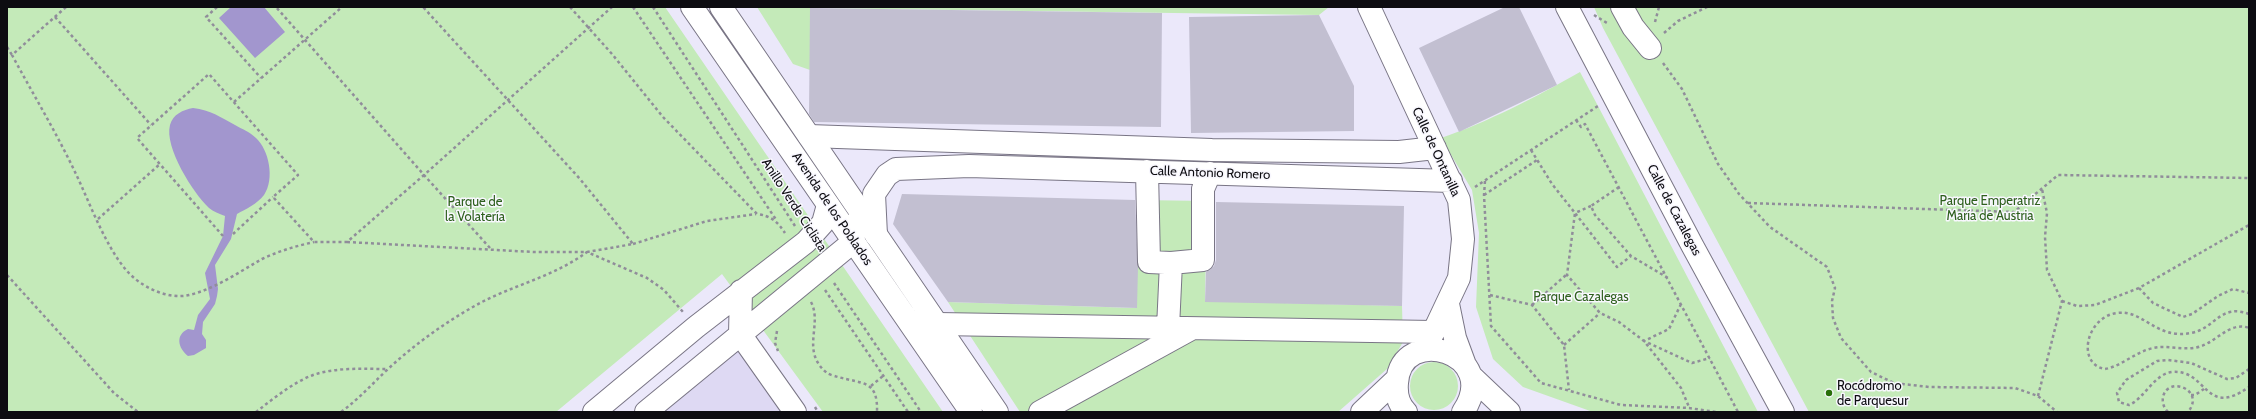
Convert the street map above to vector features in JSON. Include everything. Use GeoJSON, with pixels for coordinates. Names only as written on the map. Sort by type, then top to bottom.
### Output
{"type":"FeatureCollection","features":[{"type":"Feature","properties":{"kind":"street","name":"Avenida de los Poblados"},"geometry":{"type":"LineString","coordinates":[[692,7],[971,412]]}},
{"type":"Feature","properties":{"kind":"street","name":"Avenida de los Poblados"},"geometry":{"type":"LineString","coordinates":[[721,7],[997,412]]}},
{"type":"Feature","properties":{"kind":"street","name":"Calle de Ontanilla"},"geometry":{"type":"LineString","coordinates":[[1368,7],[1459,200],[1463,239],[1459,278],[1448,304],[1429,341]]}},
{"type":"Feature","properties":{"kind":"street","name":"Calle de Cazalegas"},"geometry":{"type":"LineString","coordinates":[[1567,7],[1692,245],[1783,412]]}},
{"type":"Feature","properties":{"kind":"street"},"geometry":{"type":"LineString","coordinates":[[1622,7],[1633,27],[1650,48]]}},
{"type":"Feature","properties":{"kind":"street","name":"Calle Antonio Romero"},"geometry":{"type":"LineString","coordinates":[[809,136],[895,140],[1333,152],[1399,152],[1435,148]]}},
{"type":"Feature","properties":{"kind":"street"},"geometry":{"type":"LineString","coordinates":[[876,235],[874,194],[887,176],[896,169],[895,140]]}},
{"type":"Feature","properties":{"kind":"street","name":"Calle Antonio Romero"},"geometry":{"type":"LineString","coordinates":[[896,169],[970,166],[1451,181]]}},
{"type":"Feature","properties":{"kind":"street"},"geometry":{"type":"LineString","coordinates":[[1146,171],[1149,262],[1171,263],[1203,260],[1203,189],[1210,173]]}},
{"type":"Feature","properties":{"kind":"street"},"geometry":{"type":"LineString","coordinates":[[594,412],[741,291],[806,242],[822,223],[828,205]]}},
{"type":"Feature","properties":{"kind":"street"},"geometry":{"type":"LineString","coordinates":[[646,412],[853,242],[858,208]]}},
{"type":"Feature","properties":{"kind":"street"},"geometry":{"type":"LineString","coordinates":[[1168,328],[1171,263]]}},
{"type":"Feature","properties":{"kind":"street"},"geometry":{"type":"LineString","coordinates":[[741,291],[740,334],[805,409]]}},
{"type":"Feature","properties":{"kind":"street"},"geometry":{"type":"LineString","coordinates":[[1448,304],[1455,338],[1468,371],[1472,389],[1470,401],[1463,412]]}},
{"type":"Feature","properties":{"kind":"street"},"geometry":{"type":"LineString","coordinates":[[938,324],[1193,328],[1429,341],[1436,349],[1447,351],[1457,357],[1468,371],[1509,412]]}},
{"type":"Feature","properties":{"kind":"street"},"geometry":{"type":"LineString","coordinates":[[1040,412],[1193,328]]}},
{"type":"Feature","properties":{"kind":"street"},"geometry":{"type":"LineString","coordinates":[[1362,412],[1397,379],[1407,361],[1429,341]]}},
{"type":"Feature","properties":{"kind":"street"},"geometry":{"type":"LineString","coordinates":[[1397,379],[1398,400],[1406,412]]}},
{"type":"Feature","properties":{"kind":"path"},"geometry":{"type":"LineString","coordinates":[[12,55],[66,7]]}},
{"type":"Feature","properties":{"kind":"path"},"geometry":{"type":"LineString","coordinates":[[217,7],[206,17],[260,78]]}},
{"type":"Feature","properties":{"kind":"path"},"geometry":{"type":"LineString","coordinates":[[276,7],[424,175],[491,248]]}},
{"type":"Feature","properties":{"kind":"path"},"geometry":{"type":"LineString","coordinates":[[234,102],[342,7]]}},
{"type":"Feature","properties":{"kind":"path"},"geometry":{"type":"LineString","coordinates":[[423,7],[608,211],[633,244]]}},
{"type":"Feature","properties":{"kind":"path"},"geometry":{"type":"LineString","coordinates":[[570,7],[612,54],[663,117],[756,214]]}},
{"type":"Feature","properties":{"kind":"path"},"geometry":{"type":"LineString","coordinates":[[347,242],[508,100],[587,27],[612,7]]}},
{"type":"Feature","properties":{"kind":"path"},"geometry":{"type":"LineString","coordinates":[[633,7],[785,233]]}},
{"type":"Feature","properties":{"kind":"path","name":"Anillo Verde Ciclista"},"geometry":{"type":"LineString","coordinates":[[653,7],[806,242]]}},
{"type":"Feature","properties":{"kind":"path"},"geometry":{"type":"LineString","coordinates":[[1707,7],[1678,20],[1662,34],[1650,48],[1682,89],[1718,164],[1747,203],[1770,227],[1827,267],[1835,288],[1832,301],[1832,318],[1841,338],[1871,372],[1894,383],[1929,387],[2015,388],[2038,396],[2057,412]]}},
{"type":"Feature","properties":{"kind":"path"},"geometry":{"type":"LineString","coordinates":[[55,17],[151,125]]}},
{"type":"Feature","properties":{"kind":"path"},"geometry":{"type":"LineString","coordinates":[[7,47],[73,168],[115,256],[128,272],[142,285],[170,296],[188,295],[208,289],[264,258],[289,248],[314,242],[347,242],[587,252],[633,244],[707,222],[756,214],[768,215],[778,222]]}},
{"type":"Feature","properties":{"kind":"path"},"geometry":{"type":"LineString","coordinates":[[223,236],[137,138],[209,74],[298,175],[232,234]]}},
{"type":"Feature","properties":{"kind":"path"},"geometry":{"type":"LineString","coordinates":[[1472,190],[1598,106]]}},
{"type":"Feature","properties":{"kind":"path"},"geometry":{"type":"LineString","coordinates":[[1576,120],[1581,127],[1585,124],[1620,186],[1738,412]]}},
{"type":"Feature","properties":{"kind":"path"},"geometry":{"type":"LineString","coordinates":[[1531,150],[1575,213],[1617,267],[1630,256]]}},
{"type":"Feature","properties":{"kind":"path"},"geometry":{"type":"LineString","coordinates":[[1484,195],[1537,160]]}},
{"type":"Feature","properties":{"kind":"path"},"geometry":{"type":"LineString","coordinates":[[98,219],[160,164]]}},
{"type":"Feature","properties":{"kind":"path"},"geometry":{"type":"LineString","coordinates":[[1747,203],[2014,212],[2058,175],[2249,178]]}},
{"type":"Feature","properties":{"kind":"path"},"geometry":{"type":"LineString","coordinates":[[1485,181],[1484,195],[1491,326],[1541,383],[1621,405],[1689,408],[1716,412]]}},
{"type":"Feature","properties":{"kind":"path"},"geometry":{"type":"LineString","coordinates":[[1575,213],[1591,206],[1620,186]]}},
{"type":"Feature","properties":{"kind":"path"},"geometry":{"type":"LineString","coordinates":[[2038,396],[2062,301],[2047,270],[2045,237],[2047,213],[2042,188]]}},
{"type":"Feature","properties":{"kind":"path"},"geometry":{"type":"LineString","coordinates":[[273,197],[314,242]]}},
{"type":"Feature","properties":{"kind":"path"},"geometry":{"type":"LineString","coordinates":[[1591,206],[1595,215],[1630,256],[1668,278]]}},
{"type":"Feature","properties":{"kind":"path"},"geometry":{"type":"LineString","coordinates":[[1532,305],[1567,275],[1575,213]]}},
{"type":"Feature","properties":{"kind":"path"},"geometry":{"type":"LineString","coordinates":[[2062,301],[2077,306],[2095,305],[2139,288],[2249,225]]}},
{"type":"Feature","properties":{"kind":"path"},"geometry":{"type":"LineString","coordinates":[[587,252],[647,278],[664,290],[686,315]]}},
{"type":"Feature","properties":{"kind":"path"},"geometry":{"type":"LineString","coordinates":[[341,412],[363,395],[388,369],[434,332],[480,303],[558,270],[575,261],[587,252]]}},
{"type":"Feature","properties":{"kind":"path","name":"Anillo Verde Ciclista"},"geometry":{"type":"LineString","coordinates":[[822,266],[921,412]]}},
{"type":"Feature","properties":{"kind":"path"},"geometry":{"type":"LineString","coordinates":[[7,275],[114,393],[138,412]]}},
{"type":"Feature","properties":{"kind":"path"},"geometry":{"type":"LineString","coordinates":[[1567,275],[1600,314],[1619,322],[1644,341],[1692,363],[1710,358]]}},
{"type":"Feature","properties":{"kind":"path"},"geometry":{"type":"LineString","coordinates":[[823,287],[908,412]]}},
{"type":"Feature","properties":{"kind":"path"},"geometry":{"type":"LineString","coordinates":[[2139,288],[2153,303],[2183,317],[2192,314],[2218,296],[2233,289],[2249,293]]}},
{"type":"Feature","properties":{"kind":"path"},"geometry":{"type":"LineString","coordinates":[[1490,296],[1532,305],[1564,345],[1569,390]]}},
{"type":"Feature","properties":{"kind":"path"},"geometry":{"type":"LineString","coordinates":[[809,298],[815,310],[811,346],[820,365],[828,374],[862,382],[871,386],[877,396],[877,412]]}},
{"type":"Feature","properties":{"kind":"path"},"geometry":{"type":"LineString","coordinates":[[1644,341],[1669,329],[1681,303]]}},
{"type":"Feature","properties":{"kind":"path"},"geometry":{"type":"LineString","coordinates":[[2249,314],[2231,311],[2222,314],[2201,330],[2181,335],[2160,330],[2131,313],[2116,313],[2099,319],[2091,331],[2088,344],[2089,352],[2094,364],[2105,369],[2154,348],[2191,349],[2206,344],[2235,327],[2242,325],[2249,328]]}},
{"type":"Feature","properties":{"kind":"path"},"geometry":{"type":"LineString","coordinates":[[1564,345],[1600,314]]}},
{"type":"Feature","properties":{"kind":"path"},"geometry":{"type":"LineString","coordinates":[[778,323],[775,343],[779,354]]}},
{"type":"Feature","properties":{"kind":"path"},"geometry":{"type":"LineString","coordinates":[[1644,341],[1681,388],[1689,408]]}},
{"type":"Feature","properties":{"kind":"path"},"geometry":{"type":"LineString","coordinates":[[2249,369],[2236,378],[2227,379],[2191,363],[2168,360],[2157,362],[2126,380],[2117,393],[2119,402],[2123,405],[2135,403],[2160,378],[2170,372],[2186,374],[2211,396],[2225,399],[2234,397],[2249,387]]}},
{"type":"Feature","properties":{"kind":"path"},"geometry":{"type":"LineString","coordinates":[[256,412],[287,389],[314,375],[348,370],[388,369]]}},
{"type":"Feature","properties":{"kind":"path"},"geometry":{"type":"LineString","coordinates":[[871,386],[884,376]]}},
{"type":"Feature","properties":{"kind":"path"},"geometry":{"type":"LineString","coordinates":[[2168,412],[2163,403],[2167,390],[2180,386],[2191,395],[2192,404],[2188,412]]}},
{"type":"Feature","properties":{"kind":"path"},"geometry":{"type":"LineString","coordinates":[[2191,395],[2195,395],[2204,389]]}},
{"type":"Feature","properties":{"kind":"path"},"geometry":{"type":"LineString","coordinates":[[805,409],[818,412]]}},
{"type":"Feature","properties":{"kind":"shaded area"},"geometry":{"type":"Polygon","coordinates":[[[231,7],[264,7],[285,32],[255,58],[219,18],[231,7]]]}},
{"type":"Feature","properties":{"kind":"shaded area"},"geometry":{"type":"Polygon","coordinates":[[[193,108],[205,110],[215,114],[254,136],[261,143],[267,157],[270,173],[264,195],[255,204],[237,214],[231,239],[215,265],[218,289],[217,296],[215,304],[203,322],[202,334],[206,340],[206,348],[194,355],[188,356],[180,346],[180,338],[181,335],[188,329],[194,330],[198,315],[210,299],[205,273],[223,236],[225,216],[209,208],[195,192],[181,169],[171,145],[169,134],[171,121],[179,113],[193,108]]]}},
{"type":"Feature","properties":{"kind":"shaded area"},"geometry":{"type":"Polygon","coordinates":[[[740,334],[795,412],[646,412],[740,334]]]}},
{"type":"Feature","properties":{"kind":"green space","name":"Parque de la Volatería"},"geometry":{"type":"Polygon","coordinates":[[[7,7],[665,7],[943,412],[823,412],[722,274],[556,412],[7,412],[7,7]]]}},
{"type":"Feature","properties":{"kind":"green space"},"geometry":{"type":"Polygon","coordinates":[[[757,7],[1329,7],[1319,15],[811,8],[810,70],[793,64],[757,7]]]}},
{"type":"Feature","properties":{"kind":"green space","name":"Parque Emperatriz María de Austria"},"geometry":{"type":"Polygon","coordinates":[[[1594,7],[2249,7],[2249,412],[1809,412],[1603,28],[1594,7]]]}},
{"type":"Feature","properties":{"kind":"green space","name":"Parque Cazalegas"},"geometry":{"type":"Polygon","coordinates":[[[1580,72],[1758,412],[1593,412],[1523,387],[1493,359],[1476,307],[1479,233],[1472,190],[1441,138],[1476,125],[1512,108],[1580,72]]]}},
{"type":"Feature","properties":{"kind":"green space"},"geometry":{"type":"Polygon","coordinates":[[[1139,200],[1207,201],[1205,301],[1402,306],[1403,342],[1387,369],[1338,412],[1020,412],[948,302],[1136,308],[1139,200]]]}},
{"type":"Feature","properties":{"kind":"green space"},"geometry":{"type":"Polygon","coordinates":[[[1434,362],[1443,364],[1451,369],[1456,377],[1458,386],[1456,395],[1451,403],[1443,408],[1434,410],[1425,408],[1417,403],[1412,395],[1410,386],[1412,377],[1417,369],[1425,364],[1434,362]]]}},
{"type":"Feature","properties":{"kind":"building"},"geometry":{"type":"Polygon","coordinates":[[[1505,7],[1519,7],[1557,85],[1459,132],[1419,48],[1505,7]]]}},
{"type":"Feature","properties":{"kind":"building"},"geometry":{"type":"Polygon","coordinates":[[[810,8],[1162,13],[1161,127],[814,122],[809,114],[810,8]]]}},
{"type":"Feature","properties":{"kind":"building"},"geometry":{"type":"Polygon","coordinates":[[[1319,15],[1354,86],[1354,131],[1191,133],[1189,17],[1319,15]]]}},
{"type":"Feature","properties":{"kind":"building"},"geometry":{"type":"Polygon","coordinates":[[[902,194],[1135,200],[1138,267],[1137,308],[948,302],[893,224],[902,194]]]}},
{"type":"Feature","properties":{"kind":"building"},"geometry":{"type":"Polygon","coordinates":[[[1216,202],[1404,206],[1402,306],[1205,302],[1206,272],[1214,266],[1216,260],[1216,202]]]}},
{"type":"Feature","properties":{"kind":"place","name":"Rocódromo de Parquesur"},"geometry":{"type":"Point","coordinates":[1829,393]}}]}
